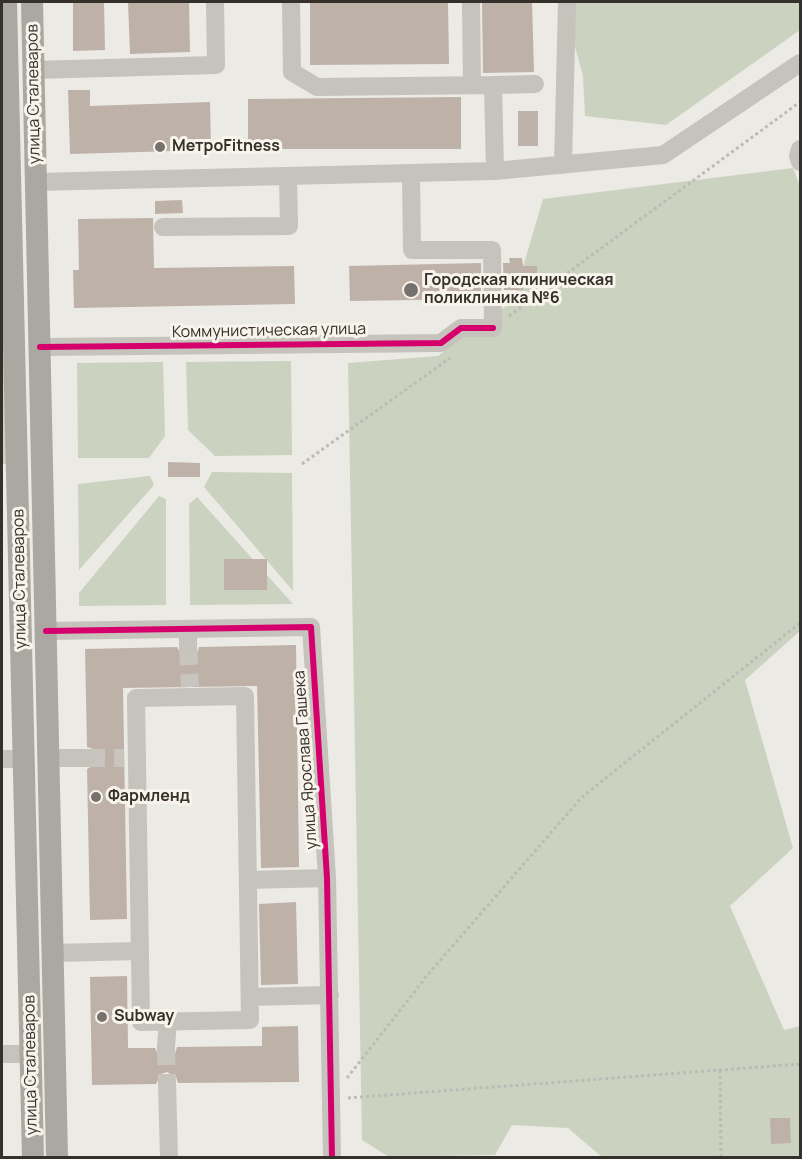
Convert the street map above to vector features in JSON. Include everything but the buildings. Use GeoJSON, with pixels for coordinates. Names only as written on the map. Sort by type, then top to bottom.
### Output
{"type":"FeatureCollection","features":[{"type":"Feature","properties":{"kind":"main road","name":"улица Сталеваров"},"geometry":{"type":"LineString","coordinates":[[6,2],[5,119],[13,759],[30,1054],[33,1158]]}},
{"type":"Feature","properties":{"kind":"main road","name":"улица Сталеваров"},"geometry":{"type":"LineString","coordinates":[[32,2],[57,1158]]}},
{"type":"Feature","properties":{"kind":"main road","name":"Коммунистическая улица"},"geometry":{"type":"LineString","coordinates":[[8,347],[40,347]]}},
{"type":"Feature","properties":{"kind":"street"},"geometry":{"type":"LineString","coordinates":[[34,70],[216,65],[215,2]]}},
{"type":"Feature","properties":{"kind":"street"},"geometry":{"type":"LineString","coordinates":[[291,2],[292,72],[317,87],[535,84]]}},
{"type":"Feature","properties":{"kind":"street"},"geometry":{"type":"LineString","coordinates":[[471,2],[472,85]]}},
{"type":"Feature","properties":{"kind":"street"},"geometry":{"type":"LineString","coordinates":[[564,165],[567,2]]}},
{"type":"Feature","properties":{"kind":"street"},"geometry":{"type":"LineString","coordinates":[[36,182],[495,171],[663,155],[801,63]]}},
{"type":"Feature","properties":{"kind":"street"},"geometry":{"type":"LineString","coordinates":[[493,85],[495,171]]}},
{"type":"Feature","properties":{"kind":"street"},"geometry":{"type":"LineString","coordinates":[[801,149],[798,156],[801,162]]}},
{"type":"Feature","properties":{"kind":"street"},"geometry":{"type":"LineString","coordinates":[[411,173],[412,250],[492,250],[493,328]]}},
{"type":"Feature","properties":{"kind":"street"},"geometry":{"type":"LineString","coordinates":[[163,227],[289,226],[288,176]]}},
{"type":"Feature","properties":{"kind":"street","name":"Коммунистическая улица"},"geometry":{"type":"LineString","coordinates":[[40,347],[441,343],[461,328],[493,328]]}},
{"type":"Feature","properties":{"kind":"street","name":"улица Ярослава Гашека"},"geometry":{"type":"LineString","coordinates":[[46,631],[311,627],[327,878],[332,1158]]}},
{"type":"Feature","properties":{"kind":"street"},"geometry":{"type":"LineString","coordinates":[[188,629],[188,647]]}},
{"type":"Feature","properties":{"kind":"street"},"geometry":{"type":"LineString","coordinates":[[190,692],[245,696],[250,1020],[141,1022],[140,951],[130,758],[135,698],[190,692]]}},
{"type":"Feature","properties":{"kind":"street"},"geometry":{"type":"LineString","coordinates":[[49,758],[87,758]]}},
{"type":"Feature","properties":{"kind":"street"},"geometry":{"type":"LineString","coordinates":[[248,880],[327,878]]}},
{"type":"Feature","properties":{"kind":"street"},"geometry":{"type":"LineString","coordinates":[[53,953],[140,951]]}},
{"type":"Feature","properties":{"kind":"street"},"geometry":{"type":"LineString","coordinates":[[250,997],[330,995]]}},
{"type":"Feature","properties":{"kind":"street"},"geometry":{"type":"LineString","coordinates":[[166,1047],[168,1021]]}},
{"type":"Feature","properties":{"kind":"street"},"geometry":{"type":"LineString","coordinates":[[2,1054],[30,1054]]}},
{"type":"Feature","properties":{"kind":"street"},"geometry":{"type":"LineString","coordinates":[[167,1083],[169,1158]]}},
{"type":"Feature","properties":{"kind":"path"},"geometry":{"type":"LineString","coordinates":[[493,328],[801,102]]}},
{"type":"Feature","properties":{"kind":"path"},"geometry":{"type":"LineString","coordinates":[[302,464],[455,355]]}},
{"type":"Feature","properties":{"kind":"path"},"geometry":{"type":"LineString","coordinates":[[331,1099],[430,972],[582,797],[801,623]]}},
{"type":"Feature","properties":{"kind":"path"},"geometry":{"type":"LineString","coordinates":[[331,1099],[801,1064]]}},
{"type":"Feature","properties":{"kind":"path"},"geometry":{"type":"LineString","coordinates":[[720,1070],[722,1158]]}},
{"type":"Feature","properties":{"kind":"green space"},"geometry":{"type":"Polygon","coordinates":[[[567,2],[800,2],[800,30],[666,125],[585,116],[583,76],[571,32],[567,2]]]}},
{"type":"Feature","properties":{"kind":"green space"},"geometry":{"type":"Polygon","coordinates":[[[793,168],[800,186],[800,631],[745,680],[793,848],[730,906],[784,1030],[800,1026],[800,1157],[602,1157],[568,1128],[512,1125],[495,1155],[389,1157],[362,1140],[348,363],[438,356],[513,301],[543,199],[793,168]]]}},
{"type":"Feature","properties":{"kind":"green space"},"geometry":{"type":"Polygon","coordinates":[[[2,356],[4,356],[7,464],[2,464],[2,356]]]}},
{"type":"Feature","properties":{"kind":"green space"},"geometry":{"type":"Polygon","coordinates":[[[291,361],[292,455],[215,456],[188,430],[186,362],[291,361]]]}},
{"type":"Feature","properties":{"kind":"green space"},"geometry":{"type":"Polygon","coordinates":[[[163,362],[165,436],[149,458],[78,458],[77,363],[163,362]]]}},
{"type":"Feature","properties":{"kind":"green space"},"geometry":{"type":"Polygon","coordinates":[[[212,472],[292,473],[293,591],[204,487],[212,472]]]}},
{"type":"Feature","properties":{"kind":"green space"},"geometry":{"type":"Polygon","coordinates":[[[150,476],[154,485],[79,570],[78,484],[150,476]]]}},
{"type":"Feature","properties":{"kind":"green space"},"geometry":{"type":"Polygon","coordinates":[[[159,496],[166,499],[166,605],[79,606],[79,593],[159,496]]]}},
{"type":"Feature","properties":{"kind":"green space"},"geometry":{"type":"Polygon","coordinates":[[[197,497],[293,604],[190,605],[189,504],[197,497]]]}},
{"type":"Feature","properties":{"kind":"tunnel"},"geometry":{"type":"LineString","coordinates":[[188,647],[190,687]]}},
{"type":"Feature","properties":{"kind":"tunnel"},"geometry":{"type":"LineString","coordinates":[[87,758],[124,758]]}},
{"type":"Feature","properties":{"kind":"tunnel"},"geometry":{"type":"LineString","coordinates":[[166,1047],[167,1083]]}},
{"type":"Feature","properties":{"kind":"cycle path"},"geometry":{"type":"LineString","coordinates":[[40,347],[441,343],[461,328],[493,328]]}},
{"type":"Feature","properties":{"kind":"cycle path"},"geometry":{"type":"LineString","coordinates":[[46,631],[311,627],[327,878],[332,1158]]}},
{"type":"Feature","properties":{"kind":"place","name":"МетроFitness"},"geometry":{"type":"Point","coordinates":[160,147]}},
{"type":"Feature","properties":{"kind":"place","name":"Городская клиническая поликлиника №6"},"geometry":{"type":"Point","coordinates":[411,290]}},
{"type":"Feature","properties":{"kind":"place","name":"Фармленд"},"geometry":{"type":"Point","coordinates":[96,797]}},
{"type":"Feature","properties":{"kind":"place","name":"Subway"},"geometry":{"type":"Point","coordinates":[102,1017]}}]}
